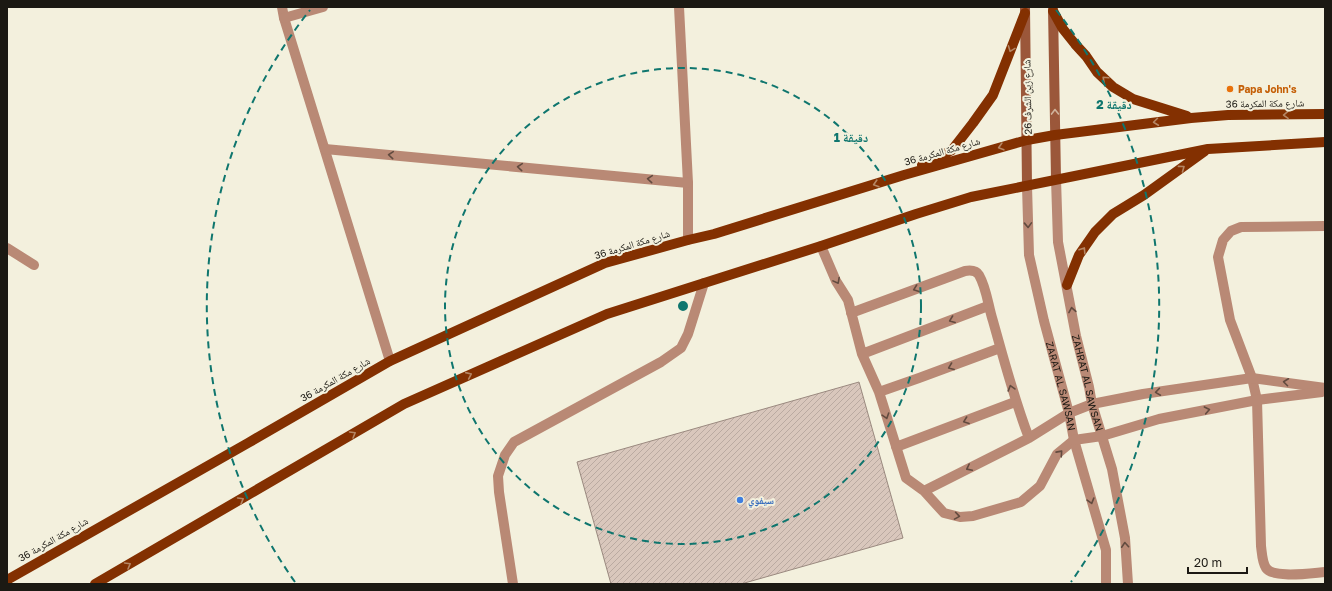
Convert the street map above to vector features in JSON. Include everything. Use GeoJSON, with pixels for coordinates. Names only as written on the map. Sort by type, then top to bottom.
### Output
{"type":"FeatureCollection","features":[{"type":"Feature","properties":{"kind":"main road"},"geometry":{"type":"LineString","coordinates":[[1053,9],[1064,29],[1075,44],[1086,56],[1097,72],[1113,87],[1132,99],[1191,118]]}},
{"type":"Feature","properties":{"kind":"main road"},"geometry":{"type":"LineString","coordinates":[[1053,9],[1056,179]]}},
{"type":"Feature","properties":{"kind":"main road"},"geometry":{"type":"LineString","coordinates":[[904,175],[952,150],[973,124],[993,95],[1025,10]]}},
{"type":"Feature","properties":{"kind":"main road","name":"شارع زين الشرف 26"},"geometry":{"type":"LineString","coordinates":[[1025,10],[1027,186]]}},
{"type":"Feature","properties":{"kind":"main road","name":"شارع مكة المكرمة 36"},"geometry":{"type":"LineString","coordinates":[[7,580],[390,361],[605,263],[714,234],[904,175],[1027,140],[1055,135],[1191,118],[1228,115],[1325,114]]}},
{"type":"Feature","properties":{"kind":"main road"},"geometry":{"type":"LineString","coordinates":[[94,584],[404,404],[607,314],[971,197],[1208,149],[1325,142]]}},
{"type":"Feature","properties":{"kind":"main road"},"geometry":{"type":"LineString","coordinates":[[1067,285],[1079,255],[1095,232],[1113,214],[1144,195],[1208,149]]}},
{"type":"Feature","properties":{"kind":"street"},"geometry":{"type":"LineString","coordinates":[[282,7],[284,18],[390,361]]}},
{"type":"Feature","properties":{"kind":"street"},"geometry":{"type":"LineString","coordinates":[[284,18],[323,7]]}},
{"type":"Feature","properties":{"kind":"street"},"geometry":{"type":"LineString","coordinates":[[679,7],[688,183],[688,240]]}},
{"type":"Feature","properties":{"kind":"street"},"geometry":{"type":"LineString","coordinates":[[325,149],[688,183]]}},
{"type":"Feature","properties":{"kind":"street","name":"ZAHRAT AL SAWSAN"},"geometry":{"type":"LineString","coordinates":[[1056,179],[1058,242],[1076,336],[1092,404],[1112,469],[1125,538],[1128,584]]}},
{"type":"Feature","properties":{"kind":"street","name":"ZARAT AL SAWSAN"},"geometry":{"type":"LineString","coordinates":[[1027,186],[1029,255],[1044,321],[1069,413],[1074,440],[1106,550],[1106,584]]}},
{"type":"Feature","properties":{"kind":"street"},"geometry":{"type":"LineString","coordinates":[[1325,226],[1241,227],[1231,231],[1224,240],[1218,257],[1230,320],[1252,378],[1258,400],[1260,546],[1263,563],[1272,573],[1285,574],[1325,572]]}},
{"type":"Feature","properties":{"kind":"street"},"geometry":{"type":"LineString","coordinates":[[821,246],[836,281],[848,300],[862,354],[879,392],[906,478],[924,491],[944,513],[960,517],[973,516],[1021,502],[1040,486],[1057,454],[1074,440],[1102,436],[1160,419],[1258,400],[1325,390]]}},
{"type":"Feature","properties":{"kind":"street"},"geometry":{"type":"LineString","coordinates":[[7,248],[34,265]]}},
{"type":"Feature","properties":{"kind":"street"},"geometry":{"type":"LineString","coordinates":[[852,313],[966,271],[971,270],[978,273],[985,288],[988,306],[1015,402],[1029,438]]}},
{"type":"Feature","properties":{"kind":"street"},"geometry":{"type":"LineString","coordinates":[[513,584],[499,492],[498,476],[505,455],[514,442],[661,362],[681,348],[688,334],[704,283]]}},
{"type":"Feature","properties":{"kind":"street"},"geometry":{"type":"LineString","coordinates":[[862,354],[988,306]]}},
{"type":"Feature","properties":{"kind":"street"},"geometry":{"type":"LineString","coordinates":[[879,392],[1000,348]]}},
{"type":"Feature","properties":{"kind":"street"},"geometry":{"type":"LineString","coordinates":[[924,491],[1029,438],[1069,413],[1092,404],[1143,394],[1252,378],[1325,390]]}},
{"type":"Feature","properties":{"kind":"street"},"geometry":{"type":"LineString","coordinates":[[896,447],[1015,402]]}},
{"type":"Feature","properties":{"kind":"building","name":"سيفوي"},"geometry":{"type":"Polygon","coordinates":[[[859,382],[903,538],[741,584],[611,584],[577,462],[859,382]]]}},
{"type":"Feature","properties":{"kind":"place","name":"Papa John's"},"geometry":{"type":"Point","coordinates":[1230,89]}},
{"type":"Feature","properties":{"kind":"place","name":"سيفوي"},"geometry":{"type":"Point","coordinates":[740,500]}}]}
